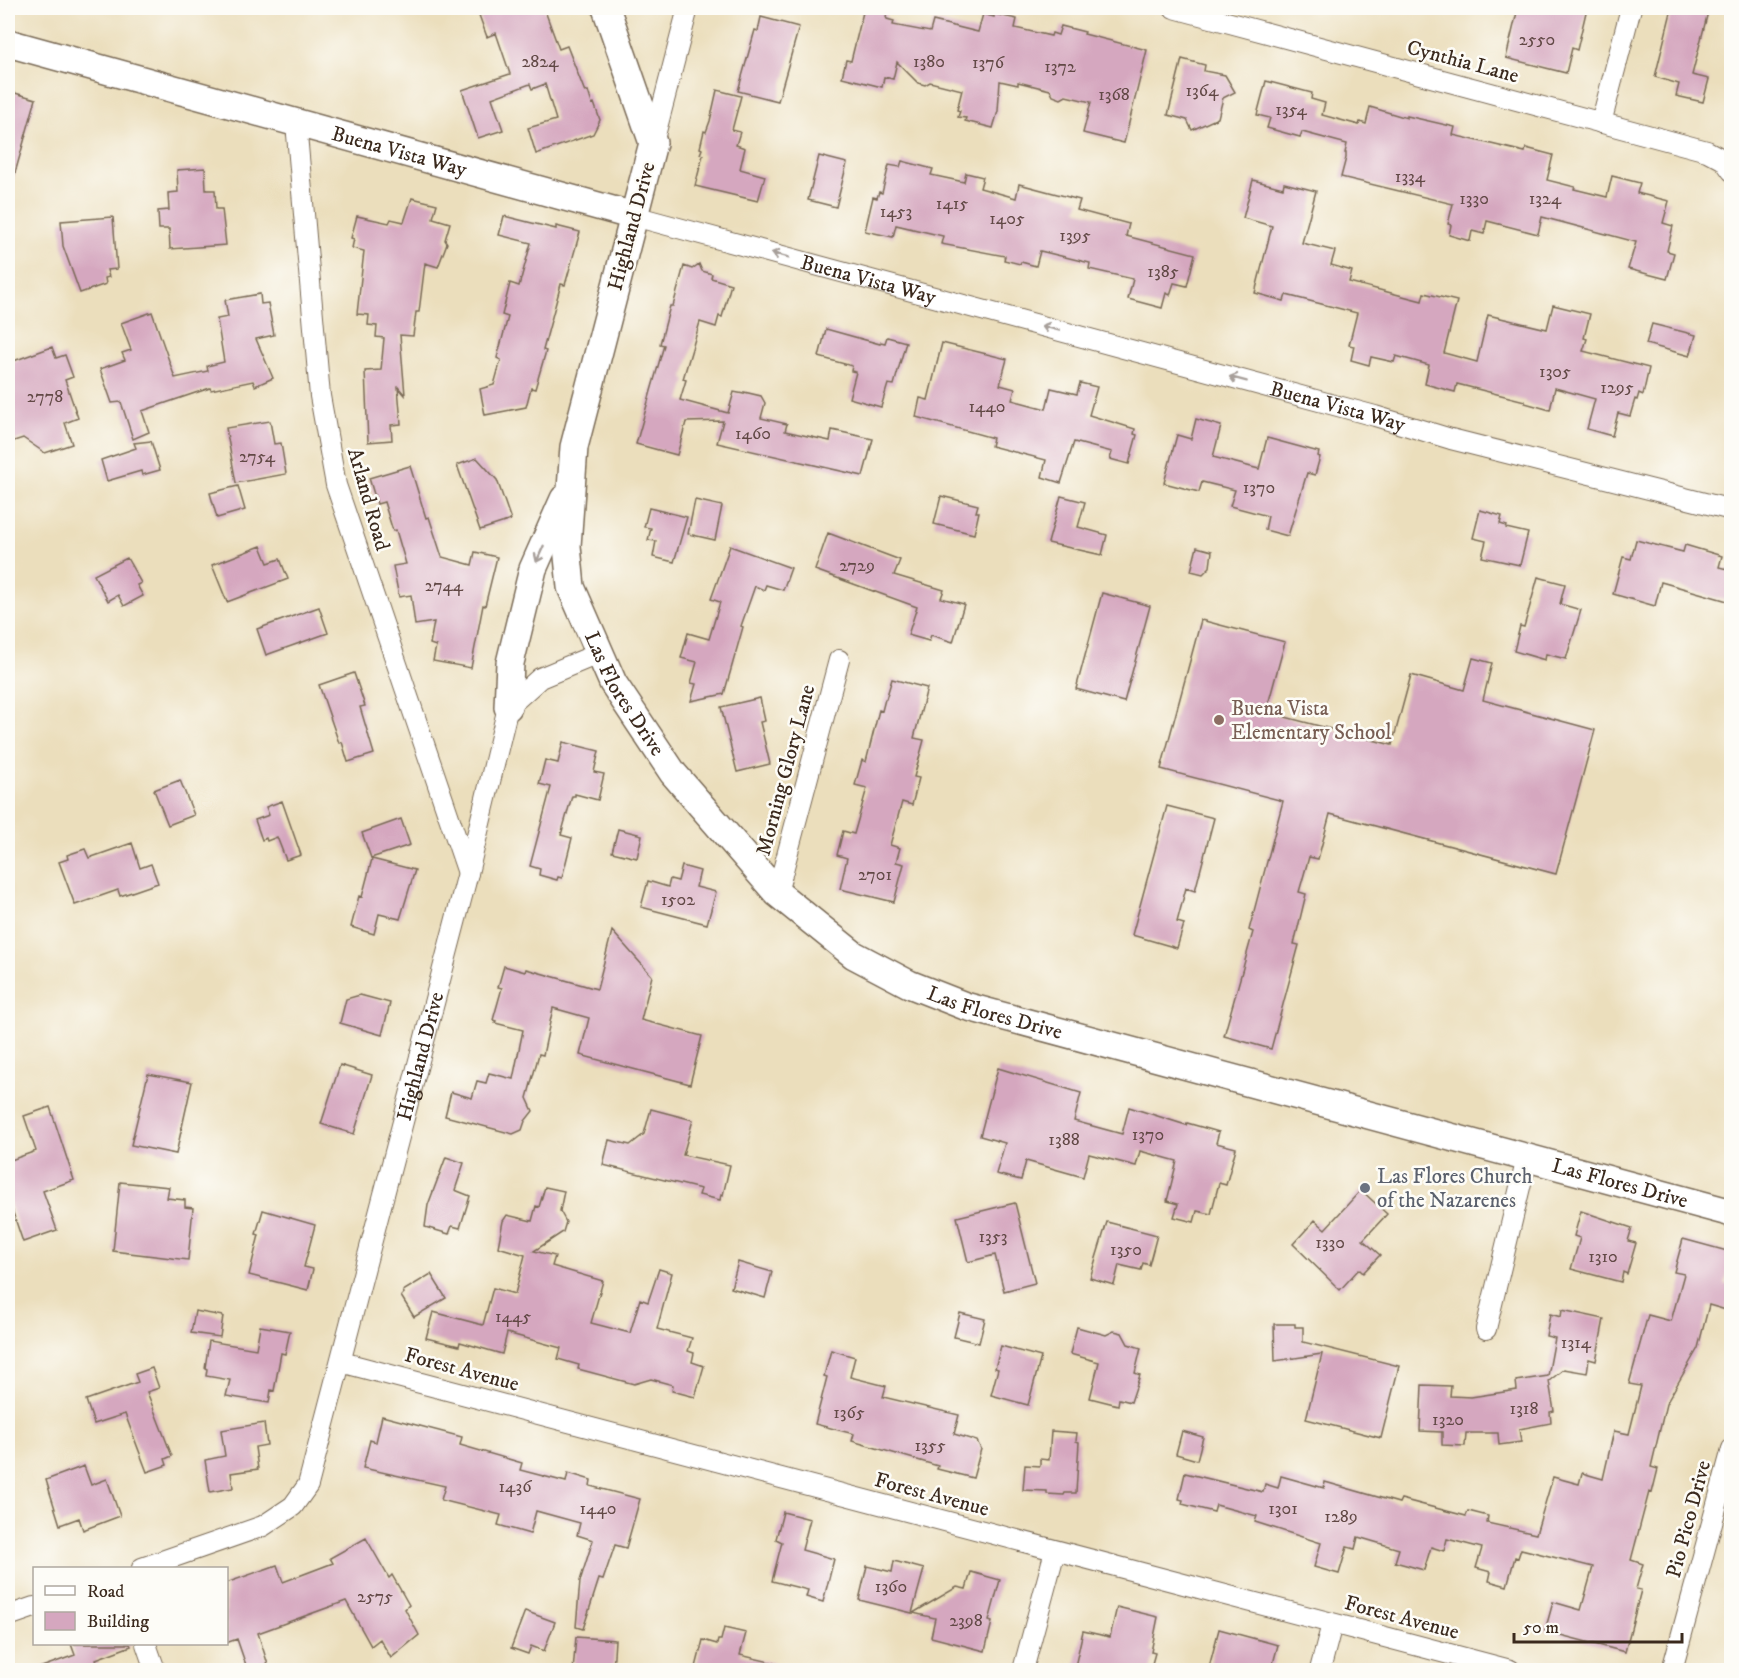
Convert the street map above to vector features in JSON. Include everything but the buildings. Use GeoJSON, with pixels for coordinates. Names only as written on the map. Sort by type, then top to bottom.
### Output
{"type":"FeatureCollection","features":[{"type":"Feature","properties":{"kind":"street","name":"Highland Drive"},"geometry":{"type":"LineString","coordinates":[[574,447],[653,143],[606,8]]}},
{"type":"Feature","properties":{"kind":"street"},"geometry":{"type":"LineString","coordinates":[[653,143],[688,8]]}},
{"type":"Feature","properties":{"kind":"street","name":"Cynthia Lane"},"geometry":{"type":"LineString","coordinates":[[1174,8],[1707,151],[1724,160],[1731,171]]}},
{"type":"Feature","properties":{"kind":"street"},"geometry":{"type":"LineString","coordinates":[[1601,123],[1631,8]]}},
{"type":"Feature","properties":{"kind":"street","name":"Buena Vista Way"},"geometry":{"type":"LineString","coordinates":[[8,43],[634,216],[1376,416],[1451,439],[1731,510]]}},
{"type":"Feature","properties":{"kind":"street","name":"Arland Road"},"geometry":{"type":"LineString","coordinates":[[296,123],[320,396],[336,485],[468,873]]}},
{"type":"Feature","properties":{"kind":"street","name":"Las Flores Drive"},"geometry":{"type":"LineString","coordinates":[[574,447],[567,546],[572,587],[613,683],[673,773],[777,892],[855,955],[909,984],[965,1006],[1731,1213]]}},
{"type":"Feature","properties":{"kind":"street"},"geometry":{"type":"LineString","coordinates":[[508,707],[510,663],[533,569],[572,481]]}},
{"type":"Feature","properties":{"kind":"street"},"geometry":{"type":"LineString","coordinates":[[508,707],[540,678],[600,653]]}},
{"type":"Feature","properties":{"kind":"street","name":"Morning Glory Lane"},"geometry":{"type":"LineString","coordinates":[[777,892],[840,660]]}},
{"type":"Feature","properties":{"kind":"street","name":"Highland Drive"},"geometry":{"type":"LineString","coordinates":[[148,1567],[263,1526],[293,1506],[308,1485],[468,873],[508,707]]}},
{"type":"Feature","properties":{"kind":"street"},"geometry":{"type":"LineString","coordinates":[[1486,1329],[1527,1158]]}},
{"type":"Feature","properties":{"kind":"street","name":"Forest Avenue"},"geometry":{"type":"LineString","coordinates":[[341,1362],[1510,1671]]}},
{"type":"Feature","properties":{"kind":"street","name":"Pio Pico Drive"},"geometry":{"type":"LineString","coordinates":[[1672,1671],[1731,1449]]}},
{"type":"Feature","properties":{"kind":"street"},"geometry":{"type":"LineString","coordinates":[[1023,1671],[1054,1551]]}},
{"type":"Feature","properties":{"kind":"street"},"geometry":{"type":"LineString","coordinates":[[8,1616],[33,1606]]}},
{"type":"Feature","properties":{"kind":"street"},"geometry":{"type":"LineString","coordinates":[[1320,1671],[1332,1624]]}},
{"type":"Feature","properties":{"kind":"street"},"geometry":{"type":"LineString","coordinates":[[146,1645],[155,1671]]}},
{"type":"Feature","properties":{"kind":"place","name":"Buena Vista Elementary School"},"geometry":{"type":"Point","coordinates":[1219,720]}},
{"type":"Feature","properties":{"kind":"place","name":"Las Flores Church of the Nazarenes"},"geometry":{"type":"Point","coordinates":[1365,1188]}}]}
